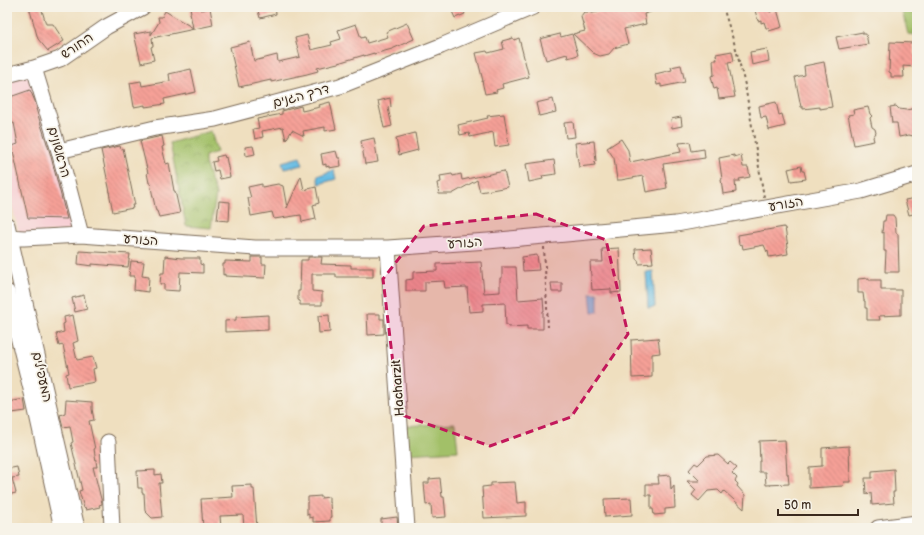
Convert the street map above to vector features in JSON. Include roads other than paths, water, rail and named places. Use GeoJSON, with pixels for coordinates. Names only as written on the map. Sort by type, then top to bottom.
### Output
{"type":"FeatureCollection","features":[{"type":"Feature","properties":{"kind":"street","name":"דרך הגנים"},"geometry":{"type":"LineString","coordinates":[[59,151],[155,128],[215,119],[340,86],[441,46],[533,7]]}},
{"type":"Feature","properties":{"kind":"street","name":"החורש"},"geometry":{"type":"LineString","coordinates":[[7,76],[60,59],[133,9]]}},
{"type":"Feature","properties":{"kind":"street","name":"הראשונים"},"geometry":{"type":"LineString","coordinates":[[34,68],[59,151],[81,235]]}},
{"type":"Feature","properties":{"kind":"street","name":"הזורע"},"geometry":{"type":"LineString","coordinates":[[8,233],[24,238],[81,235],[255,248],[388,248],[676,224],[861,191],[917,174]]}},
{"type":"Feature","properties":{"kind":"street","name":"המעפילים"},"geometry":{"type":"LineString","coordinates":[[8,233],[77,528]]}},
{"type":"Feature","properties":{"kind":"street","name":"Hacharzit"},"geometry":{"type":"LineString","coordinates":[[388,248],[407,528]]}},
{"type":"Feature","properties":{"kind":"street","name":"המעפילים"},"geometry":{"type":"LineString","coordinates":[[7,292],[34,401],[62,528]]}},
{"type":"Feature","properties":{"kind":"street"},"geometry":{"type":"LineString","coordinates":[[108,442],[112,528]]}},
{"type":"Feature","properties":{"kind":"street"},"geometry":{"type":"LineString","coordinates":[[878,528],[917,524]]}},
{"type":"Feature","properties":{"kind":"water"},"geometry":{"type":"Polygon","coordinates":[[[300,157],[303,165],[284,169],[282,162],[300,157]]]}},
{"type":"Feature","properties":{"kind":"water"},"geometry":{"type":"Polygon","coordinates":[[[334,170],[336,179],[319,184],[317,176],[334,170]]]}},
{"type":"Feature","properties":{"kind":"water"},"geometry":{"type":"Polygon","coordinates":[[[653,271],[655,307],[648,308],[646,272],[653,271]]]}},
{"type":"Feature","properties":{"kind":"water"},"geometry":{"type":"Polygon","coordinates":[[[590,293],[598,293],[598,312],[592,312],[590,293]]]}}]}
